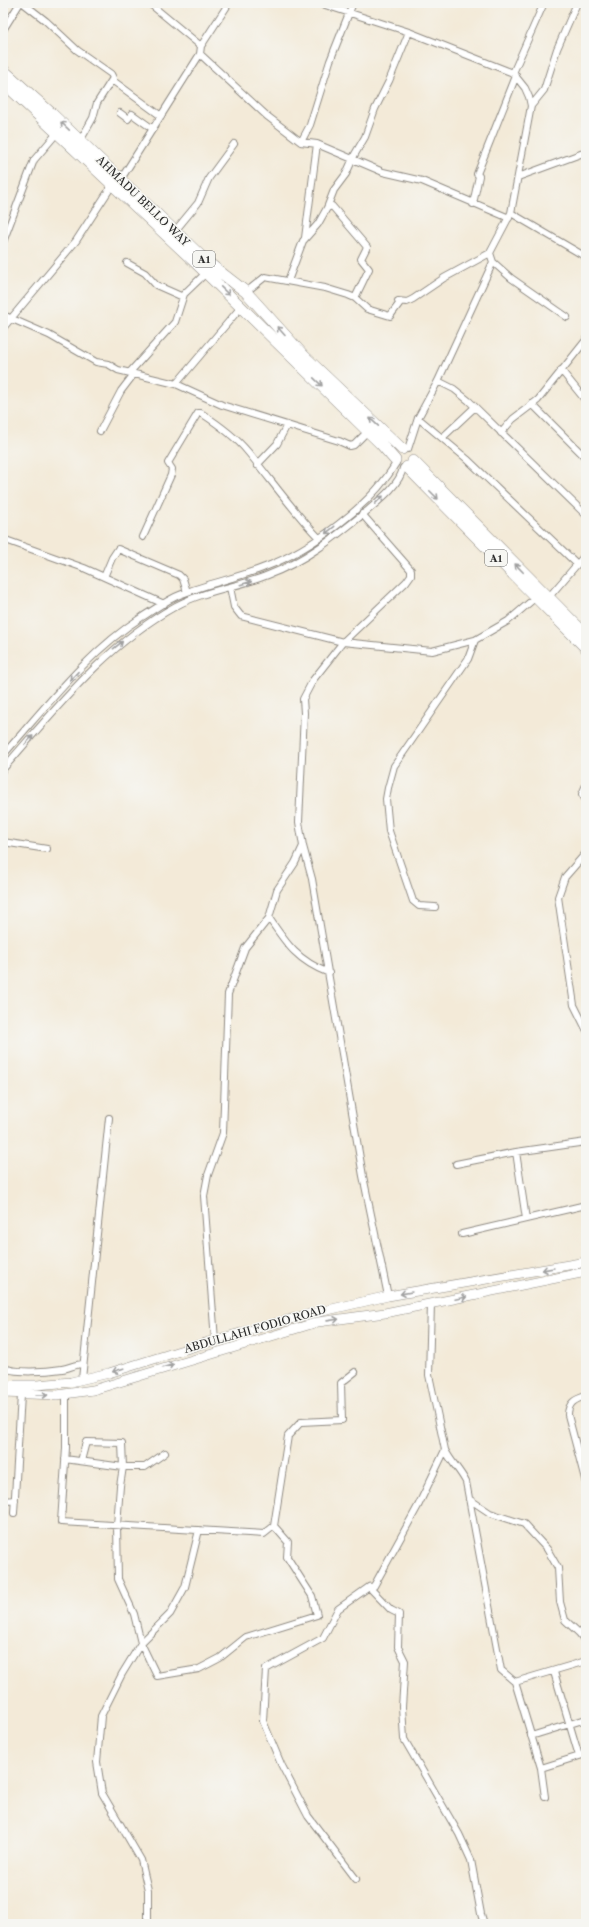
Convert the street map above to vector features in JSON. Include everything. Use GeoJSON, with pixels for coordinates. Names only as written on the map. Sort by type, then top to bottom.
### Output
{"type":"FeatureCollection","features":[{"type":"Feature","properties":{"kind":"highway","name":"AHMADU BELLO WAY"},"geometry":{"type":"LineString","coordinates":[[3,70],[80,141],[117,182],[206,273],[403,464]]}},
{"type":"Feature","properties":{"kind":"highway","name":"AHMADU BELLO WAY"},"geometry":{"type":"LineString","coordinates":[[3,82],[58,132],[175,231],[206,261],[246,292],[303,355],[405,449]]}},
{"type":"Feature","properties":{"kind":"highway"},"geometry":{"type":"LineString","coordinates":[[405,449],[413,454],[403,464],[395,454],[405,449]]}},
{"type":"Feature","properties":{"kind":"highway","name":"A1"},"geometry":{"type":"LineString","coordinates":[[403,464],[586,648]]}},
{"type":"Feature","properties":{"kind":"highway","name":"A1"},"geometry":{"type":"LineString","coordinates":[[403,464],[586,635]]}},
{"type":"Feature","properties":{"kind":"main road","name":"ABDULLAHI FODIO ROAD"},"geometry":{"type":"LineString","coordinates":[[3,1385],[37,1385],[71,1382],[109,1373],[215,1340],[306,1315],[388,1296],[586,1262]]}},
{"type":"Feature","properties":{"kind":"main road","name":"ABDULLAHI FODIO ROAD"},"geometry":{"type":"LineString","coordinates":[[3,1393],[21,1395],[66,1394],[93,1390],[318,1322],[385,1313],[586,1272]]}},
{"type":"Feature","properties":{"kind":"street"},"geometry":{"type":"LineString","coordinates":[[3,30],[20,3]]}},
{"type":"Feature","properties":{"kind":"street"},"geometry":{"type":"LineString","coordinates":[[23,3],[46,21],[77,50],[110,74],[112,80],[161,116]]}},
{"type":"Feature","properties":{"kind":"street"},"geometry":{"type":"LineString","coordinates":[[150,3],[201,46]]}},
{"type":"Feature","properties":{"kind":"street"},"geometry":{"type":"LineString","coordinates":[[3,328],[76,241],[153,129],[200,54],[201,46],[230,3]]}},
{"type":"Feature","properties":{"kind":"street"},"geometry":{"type":"LineString","coordinates":[[246,292],[265,277],[325,288],[355,298],[367,309],[390,316],[399,304],[398,301],[407,302],[413,299],[444,278],[490,253],[510,216],[531,106],[529,97],[515,75],[409,32],[349,14],[319,3]]}},
{"type":"Feature","properties":{"kind":"street"},"geometry":{"type":"LineString","coordinates":[[301,142],[310,125],[330,61],[353,3]]}},
{"type":"Feature","properties":{"kind":"street"},"geometry":{"type":"LineString","coordinates":[[473,204],[479,176],[477,174],[478,170],[544,3]]}},
{"type":"Feature","properties":{"kind":"street"},"geometry":{"type":"LineString","coordinates":[[531,106],[544,90],[558,49],[577,3]]}},
{"type":"Feature","properties":{"kind":"street"},"geometry":{"type":"LineString","coordinates":[[305,238],[318,224],[327,208],[334,190],[346,174],[355,154],[365,138],[375,109],[389,81],[409,32]]}},
{"type":"Feature","properties":{"kind":"street"},"geometry":{"type":"LineString","coordinates":[[200,54],[267,116],[301,142],[317,144],[383,172],[422,181],[473,204],[510,216],[586,257]]}},
{"type":"Feature","properties":{"kind":"street"},"geometry":{"type":"LineString","coordinates":[[80,141],[93,118],[98,99],[112,80]]}},
{"type":"Feature","properties":{"kind":"street"},"geometry":{"type":"LineString","coordinates":[[120,113],[128,119],[132,114],[153,129]]}},
{"type":"Feature","properties":{"kind":"street"},"geometry":{"type":"LineString","coordinates":[[3,242],[34,160],[58,132]]}},
{"type":"Feature","properties":{"kind":"street"},"geometry":{"type":"LineString","coordinates":[[175,231],[198,203],[209,178],[234,144]]}},
{"type":"Feature","properties":{"kind":"street"},"geometry":{"type":"LineString","coordinates":[[288,281],[305,238],[317,144]]}},
{"type":"Feature","properties":{"kind":"street"},"geometry":{"type":"LineString","coordinates":[[518,177],[586,152]]}},
{"type":"Feature","properties":{"kind":"street"},"geometry":{"type":"LineString","coordinates":[[327,208],[332,206],[367,247],[361,259],[369,269],[355,298]]}},
{"type":"Feature","properties":{"kind":"street"},"geometry":{"type":"LineString","coordinates":[[3,219],[10,222]]}},
{"type":"Feature","properties":{"kind":"street"},"geometry":{"type":"LineString","coordinates":[[490,253],[493,262],[511,278],[567,317]]}},
{"type":"Feature","properties":{"kind":"street"},"geometry":{"type":"LineString","coordinates":[[405,449],[418,418],[438,381],[493,262]]}},
{"type":"Feature","properties":{"kind":"street"},"geometry":{"type":"LineString","coordinates":[[127,263],[145,273],[156,285],[182,297]]}},
{"type":"Feature","properties":{"kind":"street"},"geometry":{"type":"LineString","coordinates":[[100,431],[132,373],[175,322],[182,297],[187,290],[206,273]]}},
{"type":"Feature","properties":{"kind":"street"},"geometry":{"type":"LineString","coordinates":[[176,384],[241,307]]}},
{"type":"Feature","properties":{"kind":"street"},"geometry":{"type":"LineString","coordinates":[[3,315],[49,335],[96,362],[108,364],[118,370],[176,384],[222,405],[339,441],[350,446],[354,445],[368,431]]}},
{"type":"Feature","properties":{"kind":"street"},"geometry":{"type":"LineString","coordinates":[[500,433],[513,419],[546,391],[586,340]]}},
{"type":"Feature","properties":{"kind":"street"},"geometry":{"type":"LineString","coordinates":[[561,370],[586,401]]}},
{"type":"Feature","properties":{"kind":"street"},"geometry":{"type":"LineString","coordinates":[[438,381],[454,389],[475,407],[500,433],[586,515]]}},
{"type":"Feature","properties":{"kind":"street"},"geometry":{"type":"LineString","coordinates":[[532,404],[586,458]]}},
{"type":"Feature","properties":{"kind":"street"},"geometry":{"type":"LineString","coordinates":[[443,437],[475,407]]}},
{"type":"Feature","properties":{"kind":"street"},"geometry":{"type":"LineString","coordinates":[[143,537],[171,475],[172,470],[168,463],[198,413],[201,413],[222,427],[248,452],[257,465],[286,498],[299,517],[319,538]]}},
{"type":"Feature","properties":{"kind":"street"},"geometry":{"type":"LineString","coordinates":[[418,418],[443,437],[577,564]]}},
{"type":"Feature","properties":{"kind":"street"},"geometry":{"type":"LineString","coordinates":[[257,465],[277,444],[287,425]]}},
{"type":"Feature","properties":{"kind":"street"},"geometry":{"type":"LineString","coordinates":[[3,769],[82,680],[114,648],[146,624],[177,605],[267,576],[290,566],[327,543],[362,514],[398,480],[403,464]]}},
{"type":"Feature","properties":{"kind":"street"},"geometry":{"type":"LineString","coordinates":[[3,755],[75,674],[108,642],[142,617],[187,592],[275,563],[319,538],[365,501],[403,464]]}},
{"type":"Feature","properties":{"kind":"street"},"geometry":{"type":"LineString","coordinates":[[362,514],[411,570],[411,575],[406,582],[343,642],[313,680],[302,699],[304,712],[299,822],[303,846],[312,879],[329,973],[363,1176],[388,1296]]}},
{"type":"Feature","properties":{"kind":"street"},"geometry":{"type":"LineString","coordinates":[[3,539],[67,561],[164,604]]}},
{"type":"Feature","properties":{"kind":"street"},"geometry":{"type":"LineString","coordinates":[[104,577],[112,558],[118,549],[179,575],[183,579],[187,592]]}},
{"type":"Feature","properties":{"kind":"street"},"geometry":{"type":"LineString","coordinates":[[548,598],[586,554]]}},
{"type":"Feature","properties":{"kind":"street"},"geometry":{"type":"LineString","coordinates":[[230,587],[234,606],[241,616],[343,642],[432,651],[475,640],[508,621],[536,597]]}},
{"type":"Feature","properties":{"kind":"street"},"geometry":{"type":"LineString","coordinates":[[435,907],[419,906],[413,901],[389,831],[386,799],[394,766],[468,659],[475,640]]}},
{"type":"Feature","properties":{"kind":"street"},"geometry":{"type":"LineString","coordinates":[[586,786],[582,794],[586,800]]}},
{"type":"Feature","properties":{"kind":"street"},"geometry":{"type":"LineString","coordinates":[[3,842],[47,849]]}},
{"type":"Feature","properties":{"kind":"street"},"geometry":{"type":"LineString","coordinates":[[215,1340],[204,1196],[208,1175],[223,1133],[228,994],[245,948],[268,918],[277,890],[295,863],[303,846]]}},
{"type":"Feature","properties":{"kind":"street"},"geometry":{"type":"LineString","coordinates":[[586,853],[565,877],[558,897],[572,999],[578,1015],[586,1029]]}},
{"type":"Feature","properties":{"kind":"street"},"geometry":{"type":"LineString","coordinates":[[268,918],[287,945],[311,966],[329,973]]}},
{"type":"Feature","properties":{"kind":"street"},"geometry":{"type":"LineString","coordinates":[[82,1379],[109,1118]]}},
{"type":"Feature","properties":{"kind":"street"},"geometry":{"type":"LineString","coordinates":[[456,1164],[516,1152],[586,1142]]}},
{"type":"Feature","properties":{"kind":"street"},"geometry":{"type":"LineString","coordinates":[[516,1152],[526,1219]]}},
{"type":"Feature","properties":{"kind":"street"},"geometry":{"type":"LineString","coordinates":[[462,1234],[586,1205]]}},
{"type":"Feature","properties":{"kind":"street"},"geometry":{"type":"LineString","coordinates":[[431,1304],[429,1375],[445,1450],[449,1459],[461,1472],[466,1482],[502,1670],[515,1682],[541,1768],[546,1797]]}},
{"type":"Feature","properties":{"kind":"street"},"geometry":{"type":"LineString","coordinates":[[3,1367],[7,1370],[24,1371],[63,1369],[83,1364]]}},
{"type":"Feature","properties":{"kind":"street"},"geometry":{"type":"LineString","coordinates":[[66,1394],[65,1460],[61,1522],[264,1534],[274,1526],[288,1436],[301,1422],[342,1420],[341,1383],[355,1372]]}},
{"type":"Feature","properties":{"kind":"street"},"geometry":{"type":"LineString","coordinates":[[14,1513],[21,1395]]}},
{"type":"Feature","properties":{"kind":"street"},"geometry":{"type":"LineString","coordinates":[[586,1396],[572,1402],[568,1412],[584,1467],[586,1483]]}},
{"type":"Feature","properties":{"kind":"street"},"geometry":{"type":"LineString","coordinates":[[82,1462],[86,1442],[122,1443],[123,1467],[117,1525],[118,1579],[134,1614],[141,1643],[157,1676],[199,1669],[220,1658],[246,1637],[317,1615],[312,1596],[287,1556],[288,1542],[274,1526]]}},
{"type":"Feature","properties":{"kind":"street"},"geometry":{"type":"LineString","coordinates":[[356,1879],[308,1816],[281,1764],[263,1721],[266,1669],[323,1638],[338,1609],[368,1588],[374,1586],[407,1526],[445,1450]]}},
{"type":"Feature","properties":{"kind":"street"},"geometry":{"type":"LineString","coordinates":[[65,1460],[123,1467],[144,1467],[165,1453]]}},
{"type":"Feature","properties":{"kind":"street"},"geometry":{"type":"LineString","coordinates":[[469,1499],[490,1513],[524,1524],[546,1549],[558,1568],[560,1602],[564,1620],[579,1632],[586,1642]]}},
{"type":"Feature","properties":{"kind":"street"},"geometry":{"type":"LineString","coordinates":[[3,1500],[15,1500]]}},
{"type":"Feature","properties":{"kind":"street"},"geometry":{"type":"LineString","coordinates":[[148,1924],[148,1890],[140,1860],[102,1794],[97,1762],[101,1716],[122,1674],[141,1643],[170,1614],[185,1587],[199,1530]]}},
{"type":"Feature","properties":{"kind":"street"},"geometry":{"type":"LineString","coordinates":[[368,1588],[391,1610],[399,1614],[398,1647],[405,1661],[402,1707],[404,1739],[459,1834],[471,1860],[480,1914],[484,1924]]}},
{"type":"Feature","properties":{"kind":"street"},"geometry":{"type":"LineString","coordinates":[[515,1682],[554,1672],[586,1661]]}},
{"type":"Feature","properties":{"kind":"street"},"geometry":{"type":"LineString","coordinates":[[554,1672],[579,1756]]}},
{"type":"Feature","properties":{"kind":"street"},"geometry":{"type":"LineString","coordinates":[[531,1736],[586,1718]]}},
{"type":"Feature","properties":{"kind":"street"},"geometry":{"type":"LineString","coordinates":[[541,1768],[586,1754]]}}]}
